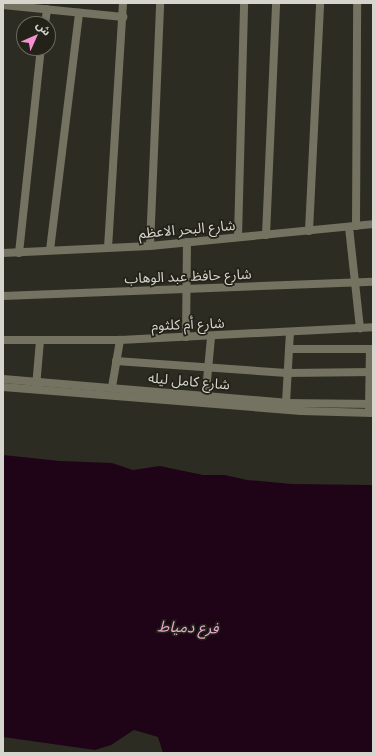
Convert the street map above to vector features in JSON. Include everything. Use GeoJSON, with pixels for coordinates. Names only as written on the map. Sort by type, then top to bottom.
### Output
{"type":"FeatureCollection","features":[{"type":"Feature","properties":{"kind":"street"},"geometry":{"type":"LineString","coordinates":[[108,248],[123,3]]}},
{"type":"Feature","properties":{"kind":"street"},"geometry":{"type":"LineString","coordinates":[[150,246],[160,3]]}},
{"type":"Feature","properties":{"kind":"street"},"geometry":{"type":"LineString","coordinates":[[238,237],[244,3]]}},
{"type":"Feature","properties":{"kind":"street"},"geometry":{"type":"LineString","coordinates":[[266,235],[276,3]]}},
{"type":"Feature","properties":{"kind":"street"},"geometry":{"type":"LineString","coordinates":[[309,231],[320,3]]}},
{"type":"Feature","properties":{"kind":"street"},"geometry":{"type":"LineString","coordinates":[[358,3],[353,226],[355,284],[360,328]]}},
{"type":"Feature","properties":{"kind":"street"},"geometry":{"type":"LineString","coordinates":[[3,5],[123,17]]}},
{"type":"Feature","properties":{"kind":"street"},"geometry":{"type":"LineString","coordinates":[[46,16],[47,9]]}},
{"type":"Feature","properties":{"kind":"street"},"geometry":{"type":"LineString","coordinates":[[50,250],[79,13]]}},
{"type":"Feature","properties":{"kind":"street"},"geometry":{"type":"LineString","coordinates":[[19,253],[40,56]]}},
{"type":"Feature","properties":{"kind":"street","name":"شارع البحر الاعظم"},"geometry":{"type":"LineString","coordinates":[[3,253],[150,246],[373,224]]}},
{"type":"Feature","properties":{"kind":"street"},"geometry":{"type":"LineString","coordinates":[[186,338],[187,242]]}},
{"type":"Feature","properties":{"kind":"street","name":"شارع حافظ عبد الوهاب"},"geometry":{"type":"LineString","coordinates":[[3,296],[355,284],[373,282]]}},
{"type":"Feature","properties":{"kind":"street","name":"شارع أم كلثوم"},"geometry":{"type":"LineString","coordinates":[[3,340],[120,340],[186,338],[373,327]]}},
{"type":"Feature","properties":{"kind":"street"},"geometry":{"type":"LineString","coordinates":[[286,403],[290,332]]}},
{"type":"Feature","properties":{"kind":"street"},"geometry":{"type":"LineString","coordinates":[[205,400],[211,337]]}},
{"type":"Feature","properties":{"kind":"street"},"geometry":{"type":"LineString","coordinates":[[36,386],[40,340]]}},
{"type":"Feature","properties":{"kind":"street"},"geometry":{"type":"LineString","coordinates":[[112,387],[120,340]]}},
{"type":"Feature","properties":{"kind":"street"},"geometry":{"type":"LineString","coordinates":[[289,349],[372,349],[371,413]]}},
{"type":"Feature","properties":{"kind":"street"},"geometry":{"type":"LineString","coordinates":[[116,361],[287,373],[371,372]]}},
{"type":"Feature","properties":{"kind":"street","name":"شارع كامل ليله"},"geometry":{"type":"LineString","coordinates":[[3,379],[36,386],[371,413]]}},
{"type":"Feature","properties":{"kind":"street","name":"شارع كامل ليله"},"geometry":{"type":"LineString","coordinates":[[3,388],[36,386],[112,387],[205,400],[371,404]]}},
{"type":"Feature","properties":{"kind":"water","name":"فرع دمياط"},"geometry":{"type":"Polygon","coordinates":[[[3,455],[60,461],[112,463],[133,470],[160,466],[203,475],[225,475],[247,480],[292,484],[373,485],[373,753],[163,753],[158,737],[134,730],[111,745],[95,750],[3,737],[3,455]]]}}]}
